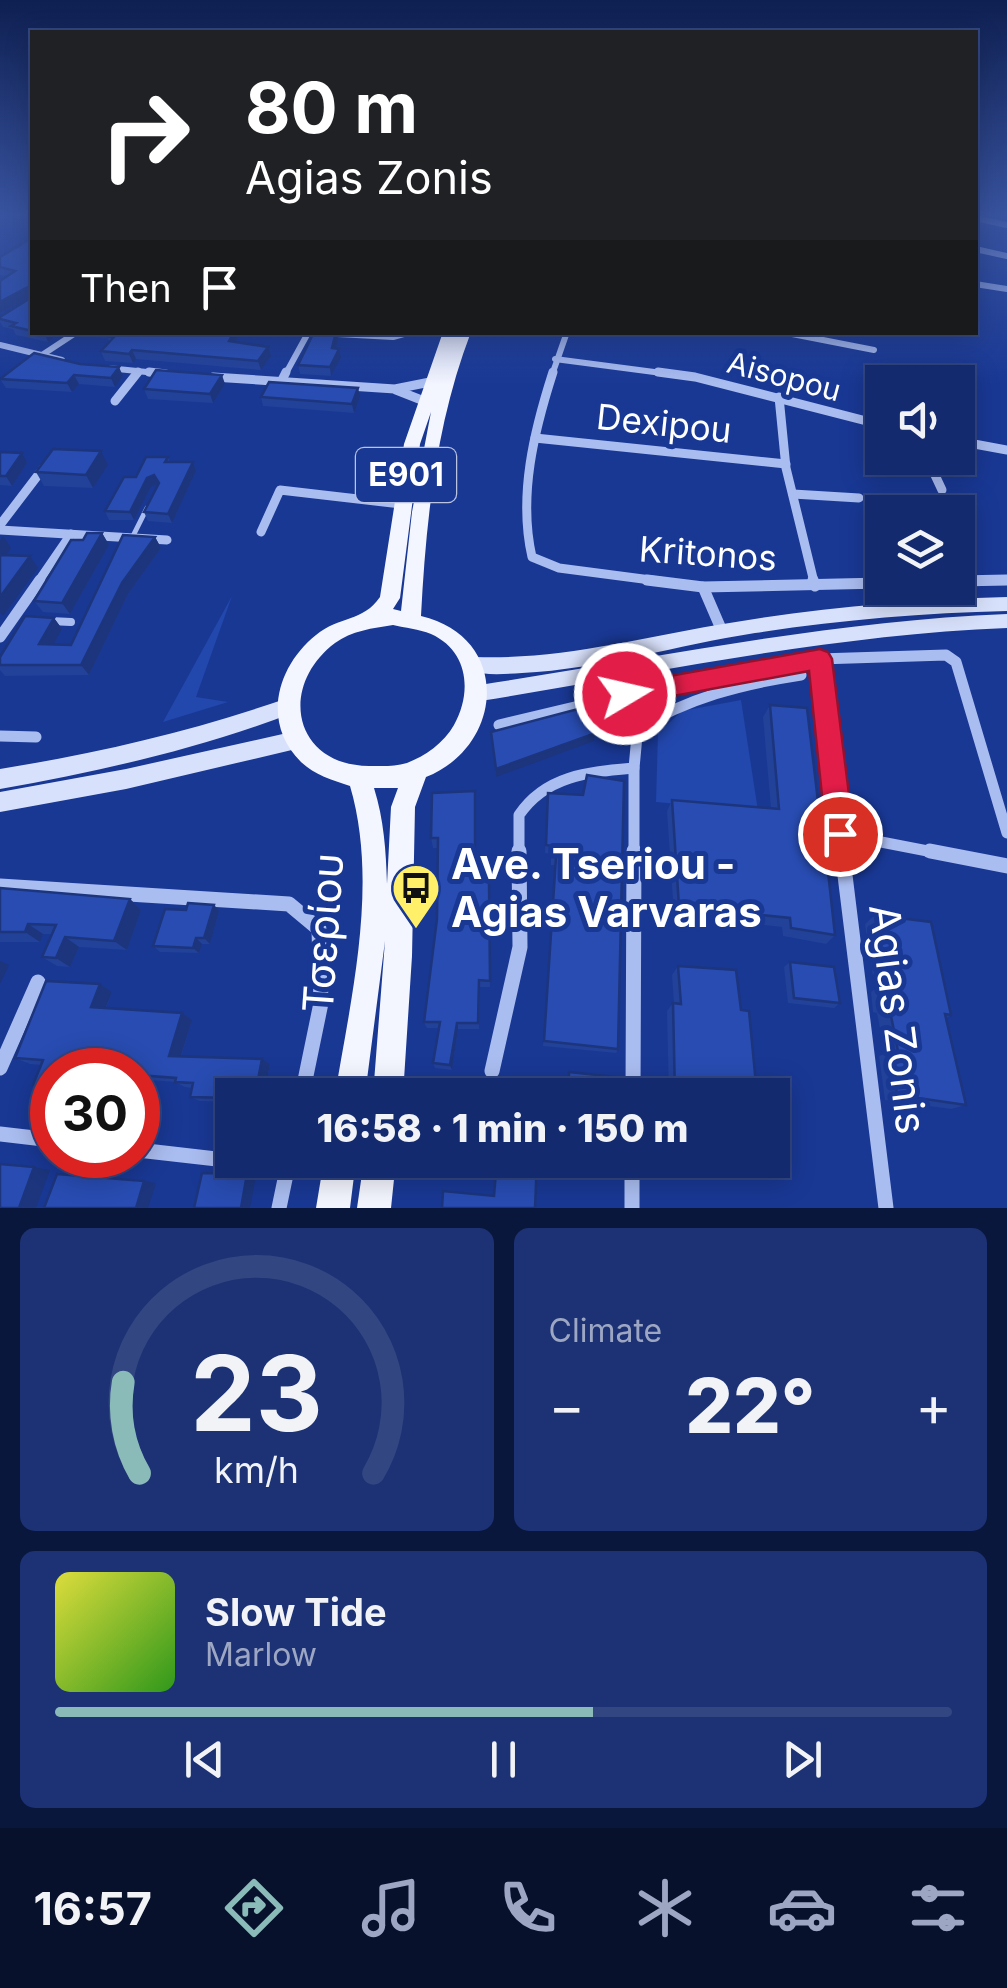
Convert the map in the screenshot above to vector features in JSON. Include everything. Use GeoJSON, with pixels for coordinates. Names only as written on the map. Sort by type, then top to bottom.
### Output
{"type":"FeatureCollection","features":[{"type":"Feature","properties":{"kind":"main road","name":"E901"},"geometry":{"type":"LineString","coordinates":[[376,619],[390,598],[402,504],[424,401],[449,335]]}},
{"type":"Feature","properties":{"kind":"main road","name":"E901"},"geometry":{"type":"LineString","coordinates":[[411,619],[434,445],[452,358],[463,335]]}},
{"type":"Feature","properties":{"kind":"main road"},"geometry":{"type":"LineString","coordinates":[[475,664],[531,665],[722,632],[932,606],[1007,604]]}},
{"type":"Feature","properties":{"kind":"main road"},"geometry":{"type":"LineString","coordinates":[[376,619],[411,619],[438,628],[460,643],[475,664],[480,693],[476,715],[464,736],[445,754],[417,770],[394,777],[358,778],[322,765],[296,740],[288,706],[297,670],[310,652],[348,626],[376,619]]}},
{"type":"Feature","properties":{"kind":"main road"},"geometry":{"type":"LineString","coordinates":[[480,693],[866,630],[939,622],[1007,622]]}},
{"type":"Feature","properties":{"kind":"main road"},"geometry":{"type":"LineString","coordinates":[[0,780],[193,739],[288,706]]}},
{"type":"Feature","properties":{"kind":"main road"},"geometry":{"type":"LineString","coordinates":[[0,802],[126,779],[296,740]]}},
{"type":"Feature","properties":{"kind":"main road","name":"Τσερίου"},"geometry":{"type":"LineString","coordinates":[[389,1078],[403,808],[417,770]]}},
{"type":"Feature","properties":{"kind":"main road","name":"Τσερίου"},"geometry":{"type":"LineString","coordinates":[[353,1078],[370,966],[373,827],[369,800],[358,778]]}},
{"type":"Feature","properties":{"kind":"main road"},"geometry":{"type":"LineString","coordinates":[[332,1208],[337,1178]]}},
{"type":"Feature","properties":{"kind":"main road"},"geometry":{"type":"LineString","coordinates":[[374,1208],[378,1178]]}},
{"type":"Feature","properties":{"kind":"street"},"geometry":{"type":"LineString","coordinates":[[978,284],[1007,289]]}},
{"type":"Feature","properties":{"kind":"street"},"geometry":{"type":"LineString","coordinates":[[42,355],[72,335]]}},
{"type":"Feature","properties":{"kind":"street"},"geometry":{"type":"LineString","coordinates":[[281,382],[307,335]]}},
{"type":"Feature","properties":{"kind":"street"},"geometry":{"type":"LineString","coordinates":[[351,335],[401,335]]}},
{"type":"Feature","properties":{"kind":"street"},"geometry":{"type":"LineString","coordinates":[[536,438],[555,359],[566,335]]}},
{"type":"Feature","properties":{"kind":"street"},"geometry":{"type":"LineString","coordinates":[[813,336],[874,350]]}},
{"type":"Feature","properties":{"kind":"street"},"geometry":{"type":"LineString","coordinates":[[0,345],[71,362]]}},
{"type":"Feature","properties":{"kind":"street","name":"Aisopou"},"geometry":{"type":"LineString","coordinates":[[555,359],[695,377],[865,420]]}},
{"type":"Feature","properties":{"kind":"street"},"geometry":{"type":"LineString","coordinates":[[103,368],[174,374]]}},
{"type":"Feature","properties":{"kind":"street"},"geometry":{"type":"LineString","coordinates":[[115,401],[138,372]]}},
{"type":"Feature","properties":{"kind":"street"},"geometry":{"type":"LineString","coordinates":[[210,377],[396,389],[430,382]]}},
{"type":"Feature","properties":{"kind":"street"},"geometry":{"type":"LineString","coordinates":[[396,389],[424,401]]}},
{"type":"Feature","properties":{"kind":"street"},"geometry":{"type":"LineString","coordinates":[[779,397],[778,423],[786,464],[816,586]]}},
{"type":"Feature","properties":{"kind":"street","name":"Dexipou"},"geometry":{"type":"LineString","coordinates":[[536,438],[786,464]]}},
{"type":"Feature","properties":{"kind":"street","name":"Kritonos"},"geometry":{"type":"LineString","coordinates":[[536,438],[524,537],[532,557],[559,568],[703,587],[865,584]]}},
{"type":"Feature","properties":{"kind":"street"},"geometry":{"type":"LineString","coordinates":[[975,444],[1007,450]]}},
{"type":"Feature","properties":{"kind":"street"},"geometry":{"type":"LineString","coordinates":[[0,527],[47,464]]}},
{"type":"Feature","properties":{"kind":"street"},"geometry":{"type":"LineString","coordinates":[[935,475],[942,490]]}},
{"type":"Feature","properties":{"kind":"street"},"geometry":{"type":"LineString","coordinates":[[261,532],[280,490],[402,504]]}},
{"type":"Feature","properties":{"kind":"street"},"geometry":{"type":"LineString","coordinates":[[793,494],[859,498]]}},
{"type":"Feature","properties":{"kind":"street"},"geometry":{"type":"LineString","coordinates":[[0,527],[167,540]]}},
{"type":"Feature","properties":{"kind":"street"},"geometry":{"type":"LineString","coordinates":[[0,638],[72,534]]}},
{"type":"Feature","properties":{"kind":"street"},"geometry":{"type":"LineString","coordinates":[[975,581],[1007,580]]}},
{"type":"Feature","properties":{"kind":"street"},"geometry":{"type":"LineString","coordinates":[[703,587],[722,632]]}},
{"type":"Feature","properties":{"kind":"street"},"geometry":{"type":"LineString","coordinates":[[500,725],[640,693],[820,659],[946,655],[956,662],[1007,833]]}},
{"type":"Feature","properties":{"kind":"street","name":"Agias Zonis"},"geometry":{"type":"LineString","coordinates":[[820,659],[886,1208]]}},
{"type":"Feature","properties":{"kind":"street"},"geometry":{"type":"LineString","coordinates":[[624,668],[640,693],[634,768],[633,1078]]}},
{"type":"Feature","properties":{"kind":"street"},"geometry":{"type":"LineString","coordinates":[[636,730],[684,702],[732,686],[802,675]]}},
{"type":"Feature","properties":{"kind":"street"},"geometry":{"type":"LineString","coordinates":[[0,736],[36,737]]}},
{"type":"Feature","properties":{"kind":"street"},"geometry":{"type":"LineString","coordinates":[[492,1071],[520,947],[519,815],[527,799],[580,773],[634,768]]}},
{"type":"Feature","properties":{"kind":"street"},"geometry":{"type":"LineString","coordinates":[[840,834],[1007,866]]}},
{"type":"Feature","properties":{"kind":"street"},"geometry":{"type":"LineString","coordinates":[[0,886],[289,904],[319,929],[321,1003],[306,1078]]}},
{"type":"Feature","properties":{"kind":"street"},"geometry":{"type":"LineString","coordinates":[[0,1068],[38,982]]}},
{"type":"Feature","properties":{"kind":"street"},"geometry":{"type":"LineString","coordinates":[[0,1134],[30,1137]]}},
{"type":"Feature","properties":{"kind":"street"},"geometry":{"type":"LineString","coordinates":[[160,1152],[215,1157]]}},
{"type":"Feature","properties":{"kind":"street"},"geometry":{"type":"LineString","coordinates":[[279,1208],[285,1178]]}},
{"type":"Feature","properties":{"kind":"street"},"geometry":{"type":"LineString","coordinates":[[632,1178],[632,1208]]}},
{"type":"Feature","properties":{"kind":"lane"},"geometry":{"type":"LineString","coordinates":[[132,538],[148,506]]}},
{"type":"Feature","properties":{"kind":"lane"},"geometry":{"type":"LineString","coordinates":[[14,618],[71,622]]}},
{"type":"Feature","properties":{"kind":"shaded area"},"geometry":{"type":"Polygon","coordinates":[[[232,596],[196,697],[228,702],[163,722],[232,596]]]}},
{"type":"Feature","properties":{"kind":"shaded area"},"geometry":{"type":"Polygon","coordinates":[[[741,700],[758,811],[656,802],[658,733],[682,711],[741,700]]]}},
{"type":"Feature","properties":{"kind":"building"},"geometry":{"type":"Polygon","coordinates":[[[14,271],[30,271],[30,286],[0,302],[0,281],[14,271]]]}},
{"type":"Feature","properties":{"kind":"building"},"geometry":{"type":"Polygon","coordinates":[[[30,298],[30,331],[11,326],[16,323],[0,317],[30,298]]]}},
{"type":"Feature","properties":{"kind":"building"},"geometry":{"type":"Polygon","coordinates":[[[232,335],[229,341],[268,347],[258,361],[132,350],[129,354],[101,351],[114,337],[107,336],[232,335]]]}},
{"type":"Feature","properties":{"kind":"building"},"geometry":{"type":"Polygon","coordinates":[[[313,335],[335,335],[332,348],[339,349],[330,367],[298,365],[313,335]]]}},
{"type":"Feature","properties":{"kind":"building"},"geometry":{"type":"Polygon","coordinates":[[[34,353],[80,364],[119,367],[111,378],[74,375],[67,383],[0,379],[34,353]]]}},
{"type":"Feature","properties":{"kind":"building"},"geometry":{"type":"Polygon","coordinates":[[[156,370],[222,375],[210,394],[144,389],[156,370]]]}},
{"type":"Feature","properties":{"kind":"building"},"geometry":{"type":"Polygon","coordinates":[[[269,382],[358,388],[352,404],[261,397],[269,382]]]}},
{"type":"Feature","properties":{"kind":"building"},"geometry":{"type":"Polygon","coordinates":[[[53,449],[101,451],[86,475],[36,472],[53,449]]]}},
{"type":"Feature","properties":{"kind":"building"},"geometry":{"type":"Polygon","coordinates":[[[0,452],[22,453],[6,476],[0,476],[0,452]]]}},
{"type":"Feature","properties":{"kind":"building"},"geometry":{"type":"Polygon","coordinates":[[[146,457],[193,462],[168,514],[144,512],[159,483],[154,475],[147,478],[130,512],[105,511],[124,477],[136,477],[146,457]]]}},
{"type":"Feature","properties":{"kind":"building"},"geometry":{"type":"Polygon","coordinates":[[[87,533],[102,533],[62,603],[34,601],[71,540],[83,540],[87,533]]]}},
{"type":"Feature","properties":{"kind":"building"},"geometry":{"type":"Polygon","coordinates":[[[123,535],[155,537],[122,583],[81,665],[0,665],[0,657],[25,616],[54,618],[39,644],[71,645],[123,535]]]}},
{"type":"Feature","properties":{"kind":"building"},"geometry":{"type":"Polygon","coordinates":[[[0,555],[30,556],[0,597],[0,555]]]}},
{"type":"Feature","properties":{"kind":"building"},"geometry":{"type":"Polygon","coordinates":[[[612,700],[615,717],[593,728],[596,733],[496,769],[491,732],[612,700]]]}},
{"type":"Feature","properties":{"kind":"building"},"geometry":{"type":"Polygon","coordinates":[[[770,705],[807,708],[819,810],[825,810],[830,844],[825,844],[835,935],[791,928],[790,918],[679,906],[672,800],[779,809],[770,705]]]}},
{"type":"Feature","properties":{"kind":"building"},"geometry":{"type":"Polygon","coordinates":[[[587,775],[624,781],[618,1049],[544,1041],[556,857],[552,857],[552,846],[546,845],[548,793],[583,795],[587,775]]]}},
{"type":"Feature","properties":{"kind":"building"},"geometry":{"type":"Polygon","coordinates":[[[475,791],[475,881],[489,881],[490,981],[479,980],[478,1023],[457,1023],[450,1065],[433,1063],[440,1022],[424,1022],[437,919],[438,838],[431,838],[432,793],[475,791]]]}},
{"type":"Feature","properties":{"kind":"building"},"geometry":{"type":"Polygon","coordinates":[[[0,888],[130,899],[114,941],[65,937],[56,958],[42,957],[56,925],[28,924],[25,932],[0,932],[0,888]]]}},
{"type":"Feature","properties":{"kind":"building"},"geometry":{"type":"Polygon","coordinates":[[[188,903],[214,905],[204,938],[196,938],[193,948],[153,946],[165,909],[186,910],[188,903]]]}},
{"type":"Feature","properties":{"kind":"building"},"geometry":{"type":"Polygon","coordinates":[[[875,915],[931,922],[951,1015],[945,1014],[966,1105],[897,1095],[891,1051],[898,1051],[889,1006],[885,1005],[882,985],[887,986],[875,915]]]}},
{"type":"Feature","properties":{"kind":"building"},"geometry":{"type":"Polygon","coordinates":[[[790,962],[834,967],[840,1003],[794,998],[790,962]]]}},
{"type":"Feature","properties":{"kind":"building"},"geometry":{"type":"Polygon","coordinates":[[[678,966],[736,970],[741,1010],[749,1011],[755,1078],[675,1078],[673,1003],[681,1004],[678,966]]]}},
{"type":"Feature","properties":{"kind":"building"},"geometry":{"type":"Polygon","coordinates":[[[46,981],[100,984],[91,1007],[182,1013],[169,1056],[262,1059],[258,1078],[215,1078],[215,1098],[190,1097],[193,1083],[160,1077],[160,1048],[30,1048],[30,1059],[15,1058],[46,981]]]}},
{"type":"Feature","properties":{"kind":"building"},"geometry":{"type":"Polygon","coordinates":[[[569,1072],[616,1077],[616,1078],[569,1078],[569,1072]]]}},
{"type":"Feature","properties":{"kind":"building"},"geometry":{"type":"Polygon","coordinates":[[[0,1164],[30,1167],[19,1208],[0,1208],[0,1164]]]}},
{"type":"Feature","properties":{"kind":"building"},"geometry":{"type":"Polygon","coordinates":[[[202,1173],[215,1173],[215,1178],[246,1178],[241,1208],[194,1208],[202,1173]]]}},
{"type":"Feature","properties":{"kind":"building"},"geometry":{"type":"Polygon","coordinates":[[[55,1178],[144,1181],[136,1208],[44,1208],[55,1178]]]}},
{"type":"Feature","properties":{"kind":"building"},"geometry":{"type":"Polygon","coordinates":[[[496,1178],[536,1178],[535,1208],[442,1208],[443,1191],[494,1196],[496,1178]]]}},
{"type":"Feature","properties":{"kind":"place","name":"Ave. Tseriou - Agias Varvaras"},"geometry":{"type":"Point","coordinates":[416,930]}},
{"type":"Feature","properties":{"kind":"route"},"geometry":{"type":"LineString","coordinates":[[625,694],[820,659],[840,834]]}}]}
